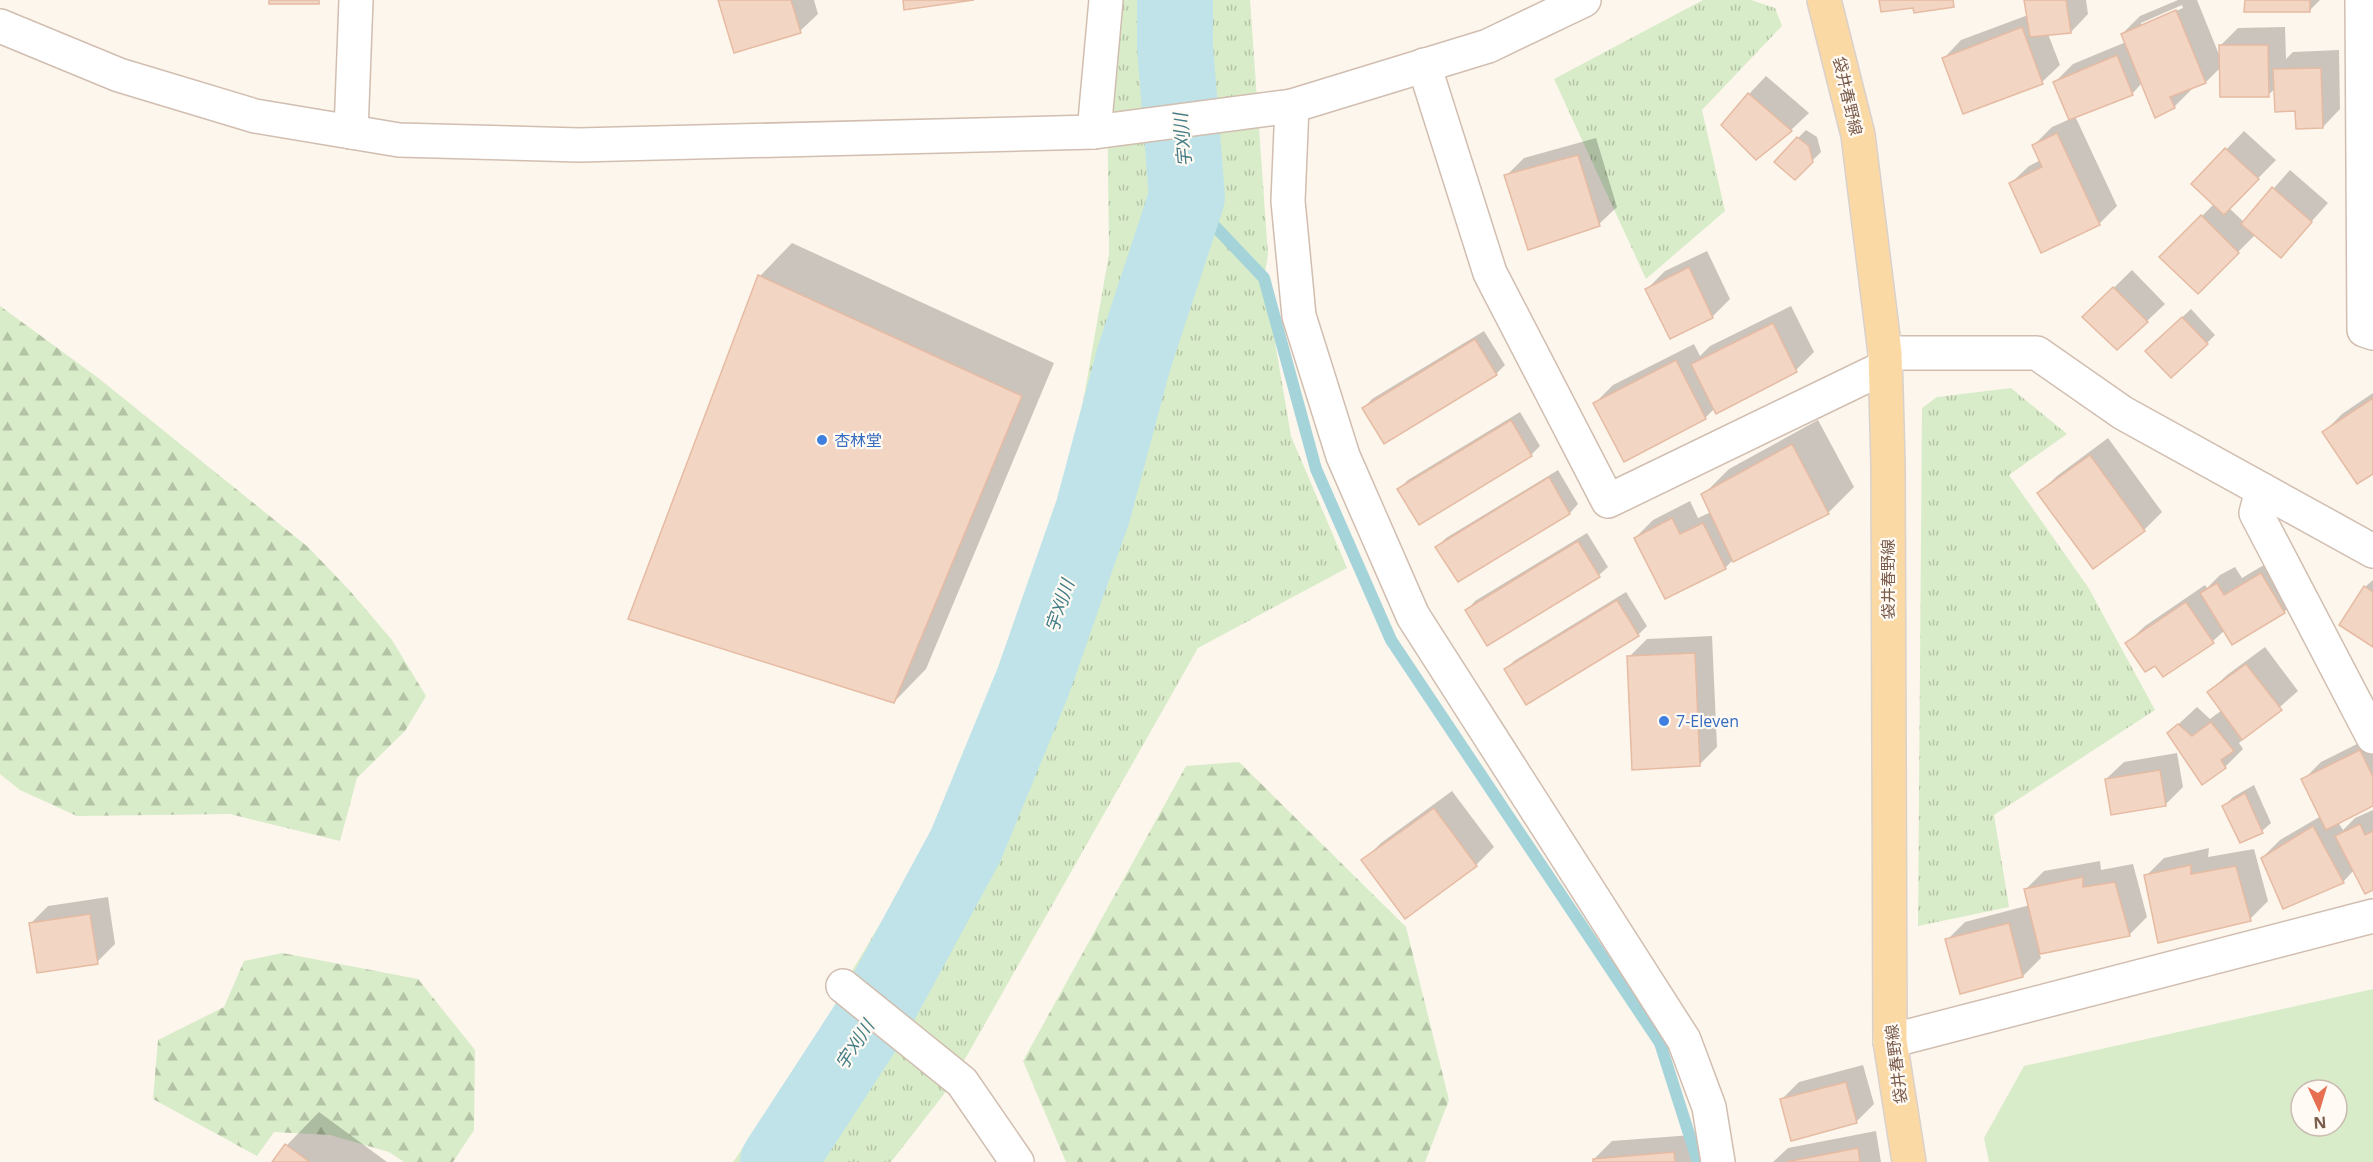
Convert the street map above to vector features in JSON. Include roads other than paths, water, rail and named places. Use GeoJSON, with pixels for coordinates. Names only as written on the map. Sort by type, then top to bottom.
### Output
{"type":"FeatureCollection","features":[{"type":"Feature","properties":{"kind":"main road","name":"袋井春野線"},"geometry":{"type":"LineString","coordinates":[[1824,0],[1858,135],[1885,360],[1888,464],[1890,1041],[1910,1162]]}},
{"type":"Feature","properties":{"kind":"street"},"geometry":{"type":"LineString","coordinates":[[351,132],[357,0]]}},
{"type":"Feature","properties":{"kind":"street"},"geometry":{"type":"LineString","coordinates":[[1094,132],[1106,0]]}},
{"type":"Feature","properties":{"kind":"street"},"geometry":{"type":"LineString","coordinates":[[0,26],[119,75],[255,116],[399,140],[579,144],[1094,132],[1293,106],[1488,46],[1584,0]]}},
{"type":"Feature","properties":{"kind":"street"},"geometry":{"type":"LineString","coordinates":[[2362,0],[2364,330],[2373,333]]}},
{"type":"Feature","properties":{"kind":"street"},"geometry":{"type":"LineString","coordinates":[[1424,65],[1490,273],[1608,501],[1885,360],[2037,353],[2123,413],[2373,551]]}},
{"type":"Feature","properties":{"kind":"street"},"geometry":{"type":"LineString","coordinates":[[1293,106],[1288,201],[1299,316],[1343,456],[1413,616],[1684,1040],[1709,1107],[1718,1162]]}},
{"type":"Feature","properties":{"kind":"street"},"geometry":{"type":"LineString","coordinates":[[2262,490],[2256,513],[2373,737]]}},
{"type":"Feature","properties":{"kind":"street"},"geometry":{"type":"LineString","coordinates":[[1890,1041],[2373,916]]}},
{"type":"Feature","properties":{"kind":"street"},"geometry":{"type":"LineString","coordinates":[[843,986],[962,1082],[1017,1162]]}},
{"type":"Feature","properties":{"kind":"waterway","name":"宇刈川"},"geometry":{"type":"LineString","coordinates":[[778,1162],[875,1013],[966,845],[1033,682],[1093,511],[1134,358],[1187,197],[1175,47],[1175,0]]}},
{"type":"Feature","properties":{"kind":"waterway"},"geometry":{"type":"LineString","coordinates":[[1187,197],[1264,278],[1316,469],[1391,640],[1660,1043],[1698,1162]]}},
{"type":"Feature","properties":{"kind":"place","name":"杏林堂"},"geometry":{"type":"Point","coordinates":[822,440]}},
{"type":"Feature","properties":{"kind":"place","name":"7-Eleven"},"geometry":{"type":"Point","coordinates":[1664,721]}}]}
